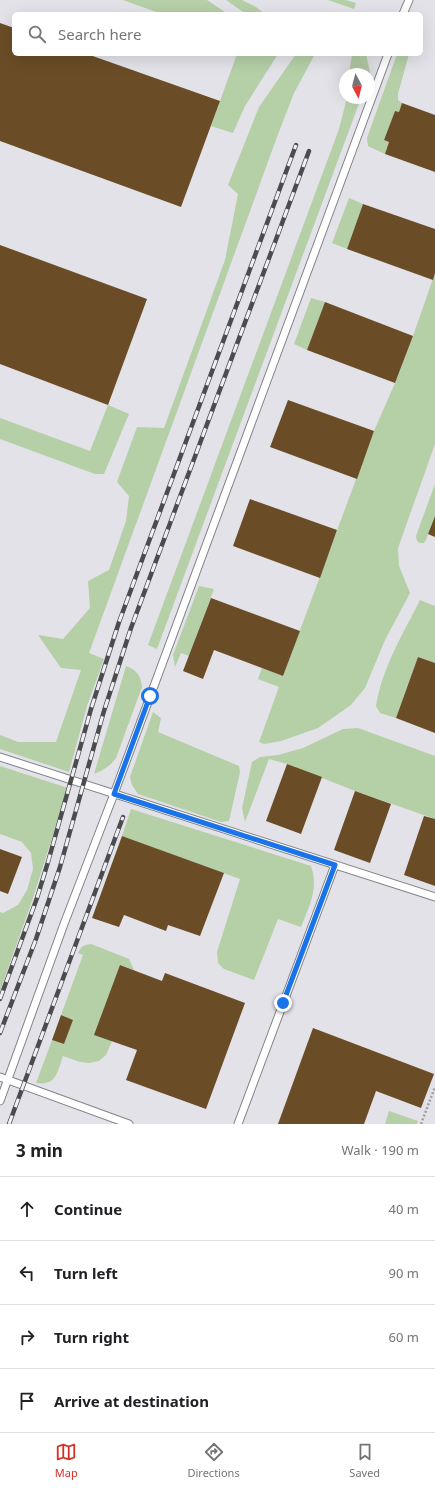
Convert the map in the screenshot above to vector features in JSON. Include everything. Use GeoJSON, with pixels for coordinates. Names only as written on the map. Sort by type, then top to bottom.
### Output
{"type":"FeatureCollection","features":[{"type":"Feature","properties":{"kind":"lane"},"geometry":{"type":"LineString","coordinates":[[404,12],[409,0]]}},
{"type":"Feature","properties":{"kind":"lane"},"geometry":{"type":"LineString","coordinates":[[0,1101],[64,924],[114,794],[387,56]]}},
{"type":"Feature","properties":{"kind":"lane"},"geometry":{"type":"LineString","coordinates":[[0,757],[435,898]]}},
{"type":"Feature","properties":{"kind":"lane"},"geometry":{"type":"LineString","coordinates":[[238,1124],[335,865]]}},
{"type":"Feature","properties":{"kind":"lane"},"geometry":{"type":"LineString","coordinates":[[0,1078],[130,1124]]}},
{"type":"Feature","properties":{"kind":"path"},"geometry":{"type":"LineString","coordinates":[[421,1124],[435,1087]]}},
{"type":"Feature","properties":{"kind":"green space"},"geometry":{"type":"Polygon","coordinates":[[[123,0],[207,0],[225,12],[156,12],[123,0]]]}},
{"type":"Feature","properties":{"kind":"green space"},"geometry":{"type":"Polygon","coordinates":[[[226,0],[242,0],[262,12],[243,12],[226,0]]]}},
{"type":"Feature","properties":{"kind":"green space"},"geometry":{"type":"Polygon","coordinates":[[[328,0],[346,0],[356,3],[354,9],[328,0]]]}},
{"type":"Feature","properties":{"kind":"green space"},"geometry":{"type":"Polygon","coordinates":[[[236,56],[277,56],[245,106],[233,133],[211,126],[236,56]]]}},
{"type":"Feature","properties":{"kind":"green space"},"geometry":{"type":"Polygon","coordinates":[[[295,56],[314,56],[294,93],[277,137],[89,653],[104,659],[87,706],[69,772],[0,749],[0,735],[18,742],[56,742],[81,670],[61,668],[38,635],[63,639],[90,608],[88,581],[109,570],[126,521],[129,496],[117,482],[137,427],[164,428],[225,260],[238,194],[228,185],[259,107],[295,56]]]}},
{"type":"Feature","properties":{"kind":"green space"},"geometry":{"type":"Polygon","coordinates":[[[352,56],[366,56],[369,68],[350,68],[352,56]]]}},
{"type":"Feature","properties":{"kind":"green space"},"geometry":{"type":"Polygon","coordinates":[[[396,56],[408,56],[398,94],[398,100],[402,103],[399,112],[395,111],[384,140],[389,142],[385,154],[368,146],[367,138],[396,56]]]}},
{"type":"Feature","properties":{"kind":"green space"},"geometry":{"type":"Polygon","coordinates":[[[345,104],[359,104],[157,649],[148,645],[339,129],[345,104]]]}},
{"type":"Feature","properties":{"kind":"green space"},"geometry":{"type":"Polygon","coordinates":[[[349,198],[363,204],[347,249],[332,243],[349,198]]]}},
{"type":"Feature","properties":{"kind":"green space"},"geometry":{"type":"Polygon","coordinates":[[[435,273],[435,444],[398,548],[399,566],[410,593],[385,640],[365,688],[351,705],[318,728],[281,741],[264,744],[259,742],[279,687],[258,679],[262,668],[283,676],[374,431],[413,336],[435,273]]]}},
{"type":"Feature","properties":{"kind":"green space"},"geometry":{"type":"Polygon","coordinates":[[[311,298],[325,302],[307,350],[294,344],[311,298]]]}},
{"type":"Feature","properties":{"kind":"green space"},"geometry":{"type":"Polygon","coordinates":[[[108,405],[129,414],[104,474],[95,474],[0,439],[0,418],[90,451],[108,405]]]}},
{"type":"Feature","properties":{"kind":"green space"},"geometry":{"type":"Polygon","coordinates":[[[435,484],[435,515],[426,540],[424,543],[420,543],[417,541],[416,536],[435,484]]]}},
{"type":"Feature","properties":{"kind":"green space"},"geometry":{"type":"Polygon","coordinates":[[[199,586],[214,589],[189,656],[181,653],[175,667],[173,655],[199,586]]]}},
{"type":"Feature","properties":{"kind":"green space"},"geometry":{"type":"Polygon","coordinates":[[[420,600],[435,606],[435,663],[418,657],[396,718],[380,713],[376,706],[388,665],[420,600]]]}},
{"type":"Feature","properties":{"kind":"green space"},"geometry":{"type":"Polygon","coordinates":[[[126,666],[133,669],[138,674],[142,687],[116,758],[106,768],[94,774],[126,666]]]}},
{"type":"Feature","properties":{"kind":"green space"},"geometry":{"type":"Polygon","coordinates":[[[153,712],[161,718],[158,732],[239,766],[240,772],[229,821],[221,822],[138,794],[132,785],[130,777],[153,712]]]}},
{"type":"Feature","properties":{"kind":"green space"},"geometry":{"type":"Polygon","coordinates":[[[358,728],[435,756],[435,819],[355,791],[287,764],[269,759],[245,822],[242,808],[252,762],[260,757],[278,755],[303,748],[343,729],[358,728]]]}},
{"type":"Feature","properties":{"kind":"green space"},"geometry":{"type":"Polygon","coordinates":[[[0,766],[68,788],[32,901],[0,991],[0,912],[3,913],[18,905],[27,890],[33,869],[31,853],[22,842],[0,834],[0,766]]]}},
{"type":"Feature","properties":{"kind":"green space"},"geometry":{"type":"Polygon","coordinates":[[[131,809],[311,866],[314,882],[312,897],[301,927],[278,919],[254,980],[224,969],[218,963],[217,952],[240,879],[122,836],[131,809]]]}},
{"type":"Feature","properties":{"kind":"green space"},"geometry":{"type":"Polygon","coordinates":[[[91,944],[129,959],[134,970],[120,965],[112,1041],[106,1055],[99,1061],[89,1063],[80,1062],[63,1056],[55,1077],[52,1080],[43,1083],[36,1083],[52,1040],[64,1044],[73,1020],[61,1015],[83,955],[78,953],[83,946],[91,944]]]}},
{"type":"Feature","properties":{"kind":"green space"},"geometry":{"type":"Polygon","coordinates":[[[389,1111],[418,1121],[417,1124],[385,1124],[389,1111]]]}},
{"type":"Feature","properties":{"kind":"building"},"geometry":{"type":"Polygon","coordinates":[[[0,23],[12,27],[12,56],[93,56],[220,101],[181,207],[0,141],[0,23]]]}},
{"type":"Feature","properties":{"kind":"building"},"geometry":{"type":"Polygon","coordinates":[[[402,103],[435,115],[435,172],[385,154],[389,142],[384,140],[395,111],[399,112],[402,103]]]}},
{"type":"Feature","properties":{"kind":"building"},"geometry":{"type":"Polygon","coordinates":[[[363,204],[435,229],[435,273],[433,280],[347,249],[363,204]]]}},
{"type":"Feature","properties":{"kind":"building"},"geometry":{"type":"Polygon","coordinates":[[[0,245],[147,299],[108,405],[0,364],[0,245]]]}},
{"type":"Feature","properties":{"kind":"building"},"geometry":{"type":"Polygon","coordinates":[[[325,302],[413,336],[395,383],[307,350],[325,302]]]}},
{"type":"Feature","properties":{"kind":"building"},"geometry":{"type":"Polygon","coordinates":[[[288,400],[374,431],[357,479],[270,447],[288,400]]]}},
{"type":"Feature","properties":{"kind":"building"},"geometry":{"type":"Polygon","coordinates":[[[250,499],[337,530],[320,578],[233,546],[250,499]]]}},
{"type":"Feature","properties":{"kind":"building"},"geometry":{"type":"Polygon","coordinates":[[[435,516],[435,537],[428,534],[435,516]]]}},
{"type":"Feature","properties":{"kind":"building"},"geometry":{"type":"Polygon","coordinates":[[[211,598],[300,631],[283,676],[214,650],[203,679],[183,671],[211,598]]]}},
{"type":"Feature","properties":{"kind":"building"},"geometry":{"type":"Polygon","coordinates":[[[418,657],[435,663],[435,733],[396,718],[418,657]]]}},
{"type":"Feature","properties":{"kind":"building"},"geometry":{"type":"Polygon","coordinates":[[[287,764],[322,777],[301,834],[266,821],[287,764]]]}},
{"type":"Feature","properties":{"kind":"building"},"geometry":{"type":"Polygon","coordinates":[[[355,791],[391,804],[370,863],[334,850],[355,791]]]}},
{"type":"Feature","properties":{"kind":"building"},"geometry":{"type":"Polygon","coordinates":[[[424,816],[435,819],[435,886],[404,875],[424,816]]]}},
{"type":"Feature","properties":{"kind":"building"},"geometry":{"type":"Polygon","coordinates":[[[122,836],[224,873],[200,936],[168,925],[166,931],[124,915],[119,927],[92,918],[122,836]]]}},
{"type":"Feature","properties":{"kind":"building"},"geometry":{"type":"Polygon","coordinates":[[[0,849],[22,857],[8,894],[0,891],[0,849]]]}},
{"type":"Feature","properties":{"kind":"building"},"geometry":{"type":"Polygon","coordinates":[[[120,965],[162,981],[165,973],[245,1003],[206,1109],[126,1080],[137,1050],[94,1035],[120,965]]]}},
{"type":"Feature","properties":{"kind":"building"},"geometry":{"type":"Polygon","coordinates":[[[61,1015],[73,1020],[64,1044],[52,1040],[61,1015]]]}},
{"type":"Feature","properties":{"kind":"building"},"geometry":{"type":"Polygon","coordinates":[[[313,1028],[434,1074],[421,1108],[376,1091],[364,1124],[278,1124],[313,1028]]]}},
{"type":"Feature","properties":{"kind":"railway"},"geometry":{"type":"LineString","coordinates":[[0,999],[37,898],[91,709],[119,622],[296,145]]}},
{"type":"Feature","properties":{"kind":"railway"},"geometry":{"type":"LineString","coordinates":[[0,1033],[36,939],[60,867],[104,711],[131,628],[309,151]]}},
{"type":"Feature","properties":{"kind":"railway"},"geometry":{"type":"LineString","coordinates":[[9,1124],[123,817]]}},
{"type":"Feature","properties":{"kind":"route"},"geometry":{"type":"LineString","coordinates":[[150,696],[114,794],[335,865],[283,1003]]}}]}
